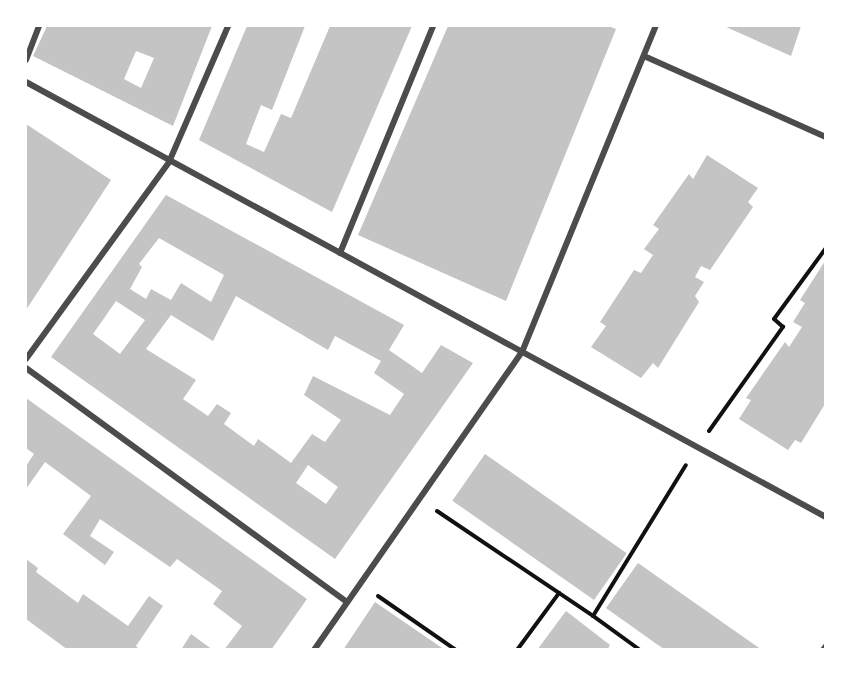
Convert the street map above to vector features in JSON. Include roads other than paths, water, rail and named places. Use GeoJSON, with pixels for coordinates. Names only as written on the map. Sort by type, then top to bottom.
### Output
{"type":"FeatureCollection","features":[{"type":"Feature","properties":{"kind":"street"},"geometry":{"type":"LineString","coordinates":[[26,60],[39,26]]}},
{"type":"Feature","properties":{"kind":"street"},"geometry":{"type":"LineString","coordinates":[[26,359],[169,162],[228,26]]}},
{"type":"Feature","properties":{"kind":"street"},"geometry":{"type":"LineString","coordinates":[[340,253],[433,26]]}},
{"type":"Feature","properties":{"kind":"street"},"geometry":{"type":"LineString","coordinates":[[314,650],[522,352],[656,26]]}},
{"type":"Feature","properties":{"kind":"street"},"geometry":{"type":"LineString","coordinates":[[644,56],[825,137]]}},
{"type":"Feature","properties":{"kind":"street"},"geometry":{"type":"LineString","coordinates":[[26,82],[169,162],[825,517]]}},
{"type":"Feature","properties":{"kind":"street"},"geometry":{"type":"LineString","coordinates":[[26,368],[347,602]]}}]}
